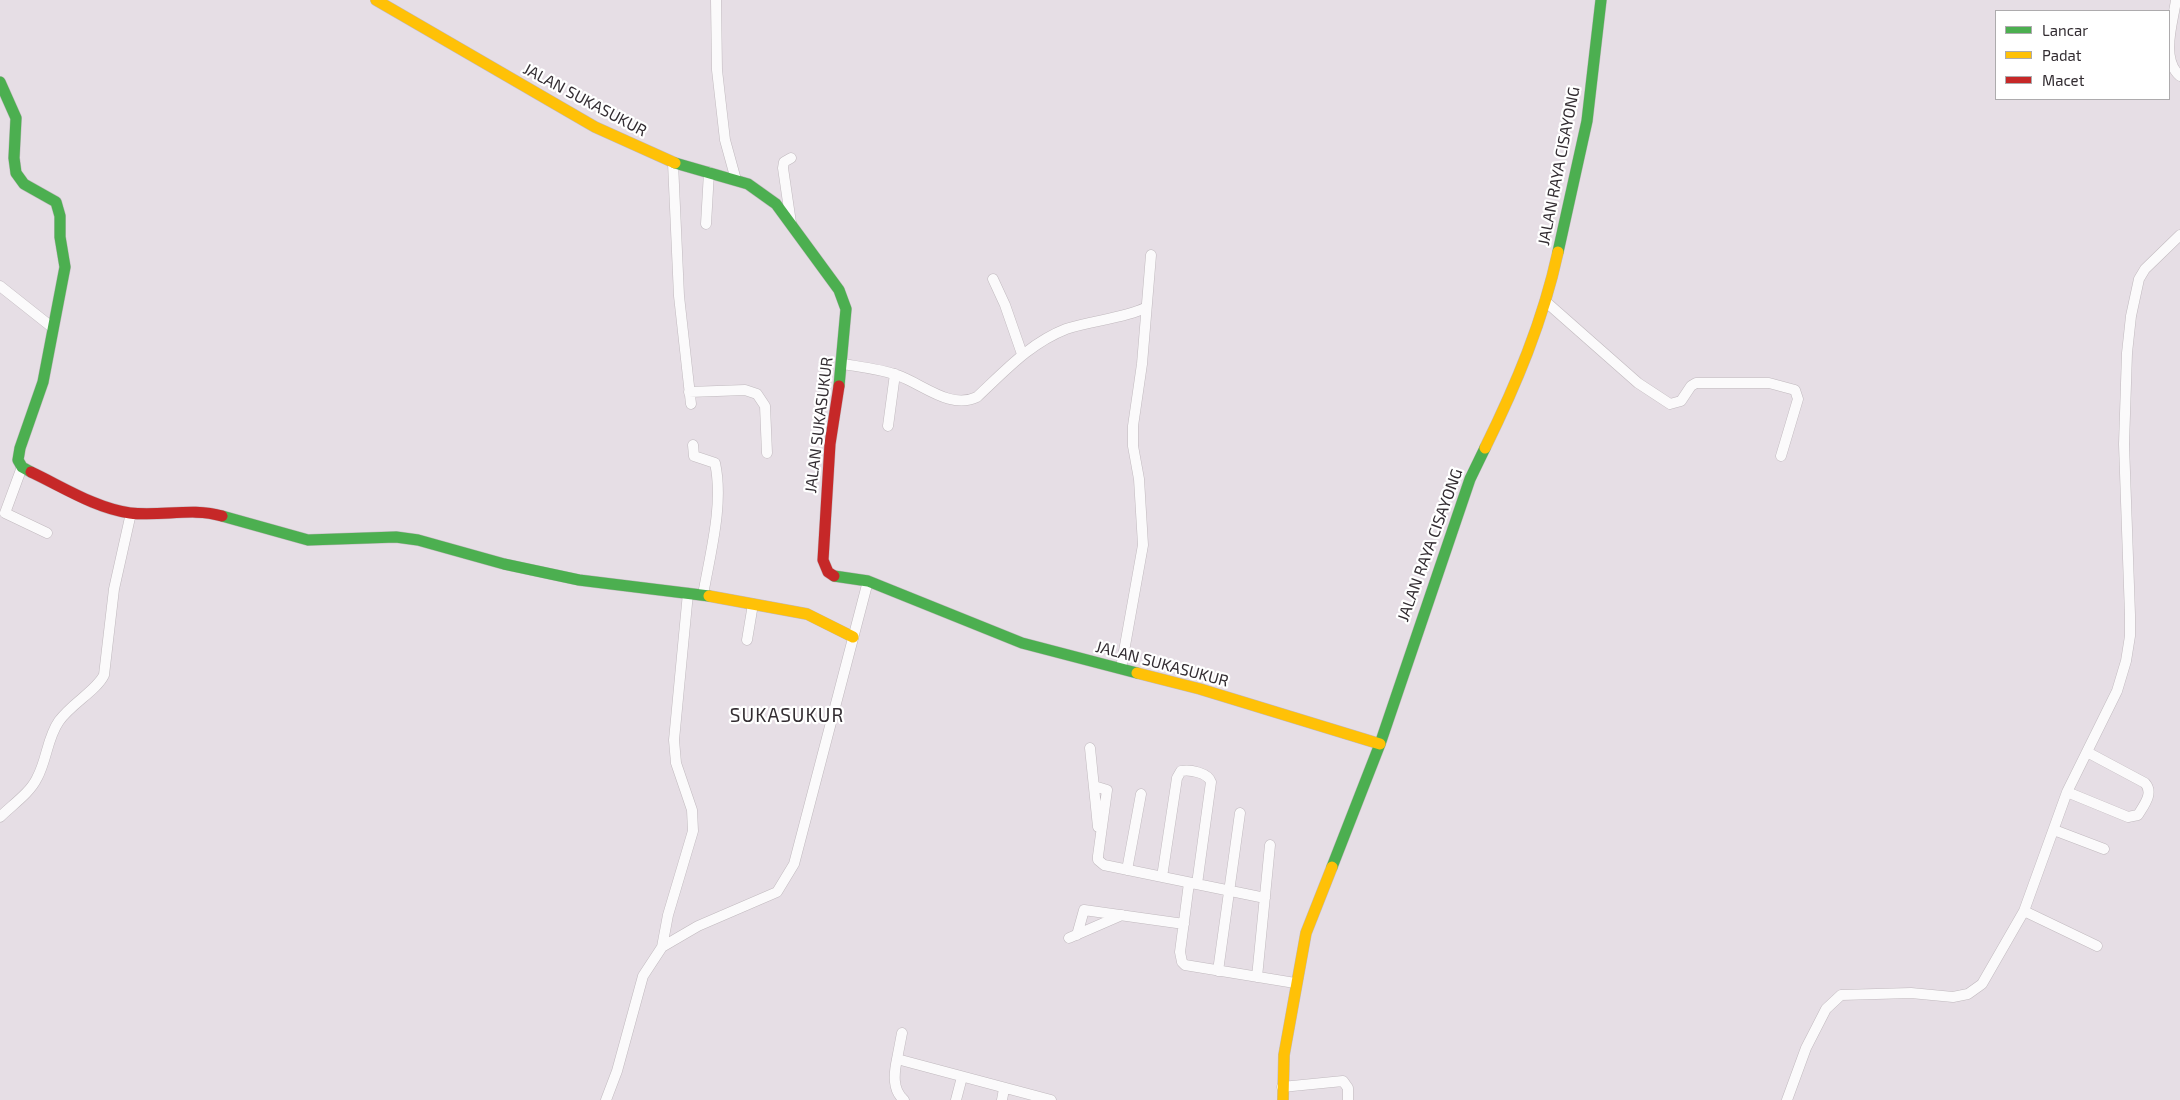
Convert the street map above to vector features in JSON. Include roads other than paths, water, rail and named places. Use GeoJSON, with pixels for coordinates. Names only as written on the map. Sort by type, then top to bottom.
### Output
{"type":"FeatureCollection","features":[{"type":"Feature","properties":{"kind":"street","name":"JALAN SUKASUKUR"},"geometry":{"type":"LineString","coordinates":[[376,0],[488,66],[560,104],[595,127],[673,163],[736,180],[756,189],[776,204],[839,290],[846,309],[843,364],[830,444],[823,560],[824,567],[834,576],[868,581],[1022,642],[1121,668],[1380,744]]}},
{"type":"Feature","properties":{"kind":"street"},"geometry":{"type":"LineString","coordinates":[[716,0],[717,70],[724,132],[736,180]]}},
{"type":"Feature","properties":{"kind":"street","name":"JALAN RAYA CISAYONG"},"geometry":{"type":"LineString","coordinates":[[1282,1100],[1284,1055],[1295,983],[1306,932],[1380,744],[1470,479],[1514,388],[1534,337],[1545,301],[1560,244],[1587,121],[1601,0]]}},
{"type":"Feature","properties":{"kind":"street"},"geometry":{"type":"LineString","coordinates":[[2170,45],[2176,0]]}},
{"type":"Feature","properties":{"kind":"street"},"geometry":{"type":"LineString","coordinates":[[2170,57],[2172,66],[2180,76]]}},
{"type":"Feature","properties":{"kind":"street"},"geometry":{"type":"LineString","coordinates":[[0,82],[17,118],[15,160],[17,175],[20,180],[33,190],[52,198],[58,208],[65,267],[43,382],[20,448],[18,460],[22,467],[100,506],[131,513],[209,512],[284,536],[308,540],[396,537],[579,580],[703,595],[807,614],[853,637]]}},
{"type":"Feature","properties":{"kind":"street"},"geometry":{"type":"LineString","coordinates":[[791,158],[784,162],[783,168],[791,224]]}},
{"type":"Feature","properties":{"kind":"street"},"geometry":{"type":"LineString","coordinates":[[673,163],[679,296],[691,404]]}},
{"type":"Feature","properties":{"kind":"street"},"geometry":{"type":"LineString","coordinates":[[706,224],[709,172]]}},
{"type":"Feature","properties":{"kind":"street"},"geometry":{"type":"LineString","coordinates":[[1787,1100],[1806,1048],[1826,1008],[1834,999],[1841,995],[1863,993],[1910,993],[1953,997],[1968,994],[1982,984],[2024,911],[2067,792],[2117,691],[2130,636],[2124,444],[2126,362],[2131,316],[2139,279],[2145,269],[2180,235]]}},
{"type":"Feature","properties":{"kind":"street"},"geometry":{"type":"LineString","coordinates":[[1121,668],[1143,545],[1140,479],[1133,446],[1132,426],[1142,364],[1145,308],[1151,255]]}},
{"type":"Feature","properties":{"kind":"street"},"geometry":{"type":"LineString","coordinates":[[993,279],[1005,305],[1022,354]]}},
{"type":"Feature","properties":{"kind":"street"},"geometry":{"type":"LineString","coordinates":[[0,286],[54,328]]}},
{"type":"Feature","properties":{"kind":"street"},"geometry":{"type":"LineString","coordinates":[[1545,301],[1638,384],[1670,404],[1681,401],[1691,386],[1696,383],[1769,383],[1795,390],[1798,399],[1781,456]]}},
{"type":"Feature","properties":{"kind":"street"},"geometry":{"type":"LineString","coordinates":[[843,364],[895,374],[944,397],[958,402],[969,401],[977,397],[1022,354],[1052,335],[1067,329],[1145,308]]}},
{"type":"Feature","properties":{"kind":"street"},"geometry":{"type":"LineString","coordinates":[[888,426],[895,374]]}},
{"type":"Feature","properties":{"kind":"street"},"geometry":{"type":"LineString","coordinates":[[689,392],[744,390],[757,394],[763,399],[765,406],[767,453]]}},
{"type":"Feature","properties":{"kind":"street"},"geometry":{"type":"LineString","coordinates":[[693,445],[694,456],[715,463],[716,474],[714,533],[703,595]]}},
{"type":"Feature","properties":{"kind":"street"},"geometry":{"type":"LineString","coordinates":[[22,467],[5,513],[47,533]]}},
{"type":"Feature","properties":{"kind":"street"},"geometry":{"type":"LineString","coordinates":[[0,817],[37,779],[49,740],[58,722],[73,704],[100,683],[104,675],[114,589],[131,513]]}},
{"type":"Feature","properties":{"kind":"street"},"geometry":{"type":"LineString","coordinates":[[662,947],[698,926],[777,892],[785,882],[794,864],[804,834],[868,581]]}},
{"type":"Feature","properties":{"kind":"street"},"geometry":{"type":"LineString","coordinates":[[606,1100],[617,1071],[643,976],[662,947],[668,915],[693,831],[692,810],[676,762],[674,740],[688,593]]}},
{"type":"Feature","properties":{"kind":"street"},"geometry":{"type":"LineString","coordinates":[[747,640],[753,604]]}},
{"type":"Feature","properties":{"kind":"street"},"geometry":{"type":"LineString","coordinates":[[1090,748],[1094,786],[1107,790],[1098,856],[1100,863],[1265,898]]}},
{"type":"Feature","properties":{"kind":"street"},"geometry":{"type":"LineString","coordinates":[[2067,792],[2128,817],[2138,815],[2149,794],[2149,786],[2145,783],[2087,752]]}},
{"type":"Feature","properties":{"kind":"street"},"geometry":{"type":"LineString","coordinates":[[1162,877],[1177,778],[1181,771],[1185,770],[1206,775],[1211,782],[1184,924],[1182,962],[1185,965],[1295,983]]}},
{"type":"Feature","properties":{"kind":"street"},"geometry":{"type":"LineString","coordinates":[[1127,870],[1141,794]]}},
{"type":"Feature","properties":{"kind":"street"},"geometry":{"type":"LineString","coordinates":[[1218,971],[1240,812]]}},
{"type":"Feature","properties":{"kind":"street"},"geometry":{"type":"LineString","coordinates":[[2054,830],[2104,849]]}},
{"type":"Feature","properties":{"kind":"street"},"geometry":{"type":"LineString","coordinates":[[1257,977],[1270,845]]}},
{"type":"Feature","properties":{"kind":"street"},"geometry":{"type":"LineString","coordinates":[[1123,914],[1073,936],[1084,910],[1123,914],[1184,924]]}},
{"type":"Feature","properties":{"kind":"street"},"geometry":{"type":"LineString","coordinates":[[2024,911],[2097,946]]}},
{"type":"Feature","properties":{"kind":"street"},"geometry":{"type":"LineString","coordinates":[[902,1033],[897,1059],[895,1086],[897,1094],[904,1100]]}},
{"type":"Feature","properties":{"kind":"street"},"geometry":{"type":"LineString","coordinates":[[897,1059],[962,1078],[1050,1100]]}},
{"type":"Feature","properties":{"kind":"street"},"geometry":{"type":"LineString","coordinates":[[956,1100],[962,1078]]}},
{"type":"Feature","properties":{"kind":"street"},"geometry":{"type":"LineString","coordinates":[[1282,1087],[1343,1081],[1348,1088],[1348,1100]]}},
{"type":"Feature","properties":{"kind":"street"},"geometry":{"type":"LineString","coordinates":[[1002,1100],[1004,1089]]}},
{"type":"Feature","properties":{"kind":"district","name":"SUKASUKUR"},"geometry":{"type":"Point","coordinates":[787,716]}}]}
